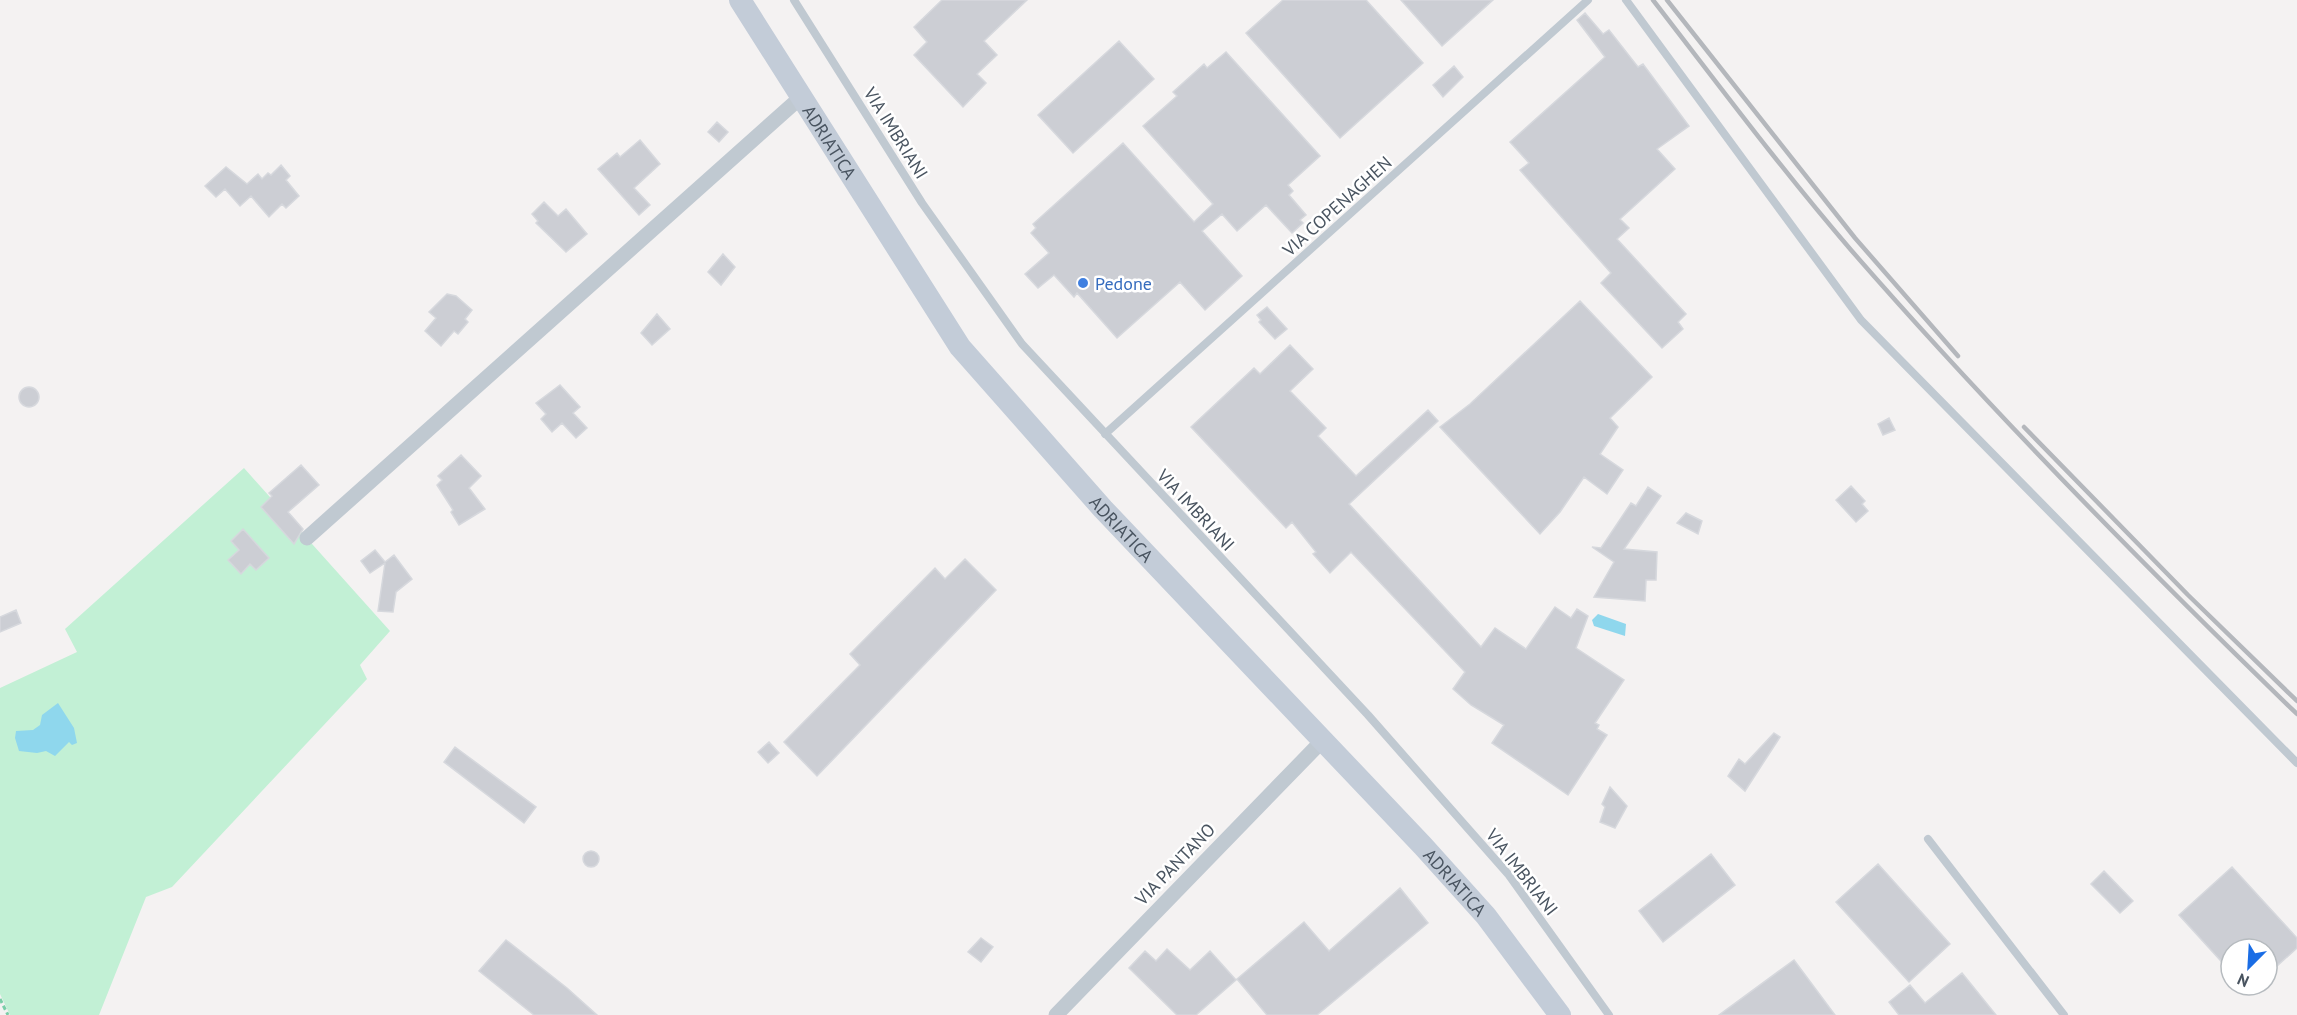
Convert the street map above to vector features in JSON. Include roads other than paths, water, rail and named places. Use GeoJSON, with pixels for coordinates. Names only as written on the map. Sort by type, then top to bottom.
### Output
{"type":"FeatureCollection","features":[{"type":"Feature","properties":{"kind":"main road","name":"ADRIATICA"},"geometry":{"type":"LineString","coordinates":[[740,0],[960,347],[1103,509],[1323,740],[1486,916],[1560,1015]]}},
{"type":"Feature","properties":{"kind":"street"},"geometry":{"type":"LineString","coordinates":[[307,538],[801,97]]}},
{"type":"Feature","properties":{"kind":"street","name":"VIA PANTANO"},"geometry":{"type":"LineString","coordinates":[[1056,1015],[1323,740]]}},
{"type":"Feature","properties":{"kind":"lane","name":"VIA IMBRIANI"},"geometry":{"type":"LineString","coordinates":[[794,0],[922,203],[1022,344],[1368,714],[1508,874],[1609,1015]]}},
{"type":"Feature","properties":{"kind":"lane","name":"VIA COPENAGHEN"},"geometry":{"type":"LineString","coordinates":[[1105,434],[1588,0]]}},
{"type":"Feature","properties":{"kind":"lane"},"geometry":{"type":"LineString","coordinates":[[1626,0],[1861,320],[2297,763]]}},
{"type":"Feature","properties":{"kind":"lane"},"geometry":{"type":"LineString","coordinates":[[1928,838],[2064,1015]]}},
{"type":"Feature","properties":{"kind":"water"},"geometry":{"type":"Polygon","coordinates":[[[1598,614],[1626,624],[1625,636],[1594,626],[1592,620],[1598,614]]]}},
{"type":"Feature","properties":{"kind":"water"},"geometry":{"type":"Polygon","coordinates":[[[58,703],[74,728],[77,743],[72,745],[69,742],[55,756],[46,751],[37,753],[19,751],[15,738],[16,731],[33,730],[40,725],[42,715],[58,703]]]}},
{"type":"Feature","properties":{"kind":"railway"},"geometry":{"type":"LineString","coordinates":[[1653,0],[1800,189],[1904,310],[2069,487],[2297,714]]}},
{"type":"Feature","properties":{"kind":"railway"},"geometry":{"type":"LineString","coordinates":[[1667,0],[1855,238],[1958,356]]}},
{"type":"Feature","properties":{"kind":"railway"},"geometry":{"type":"LineString","coordinates":[[2024,427],[2188,595],[2297,701]]}},
{"type":"Feature","properties":{"kind":"place","name":"Pedone"},"geometry":{"type":"Point","coordinates":[1083,283]}}]}
